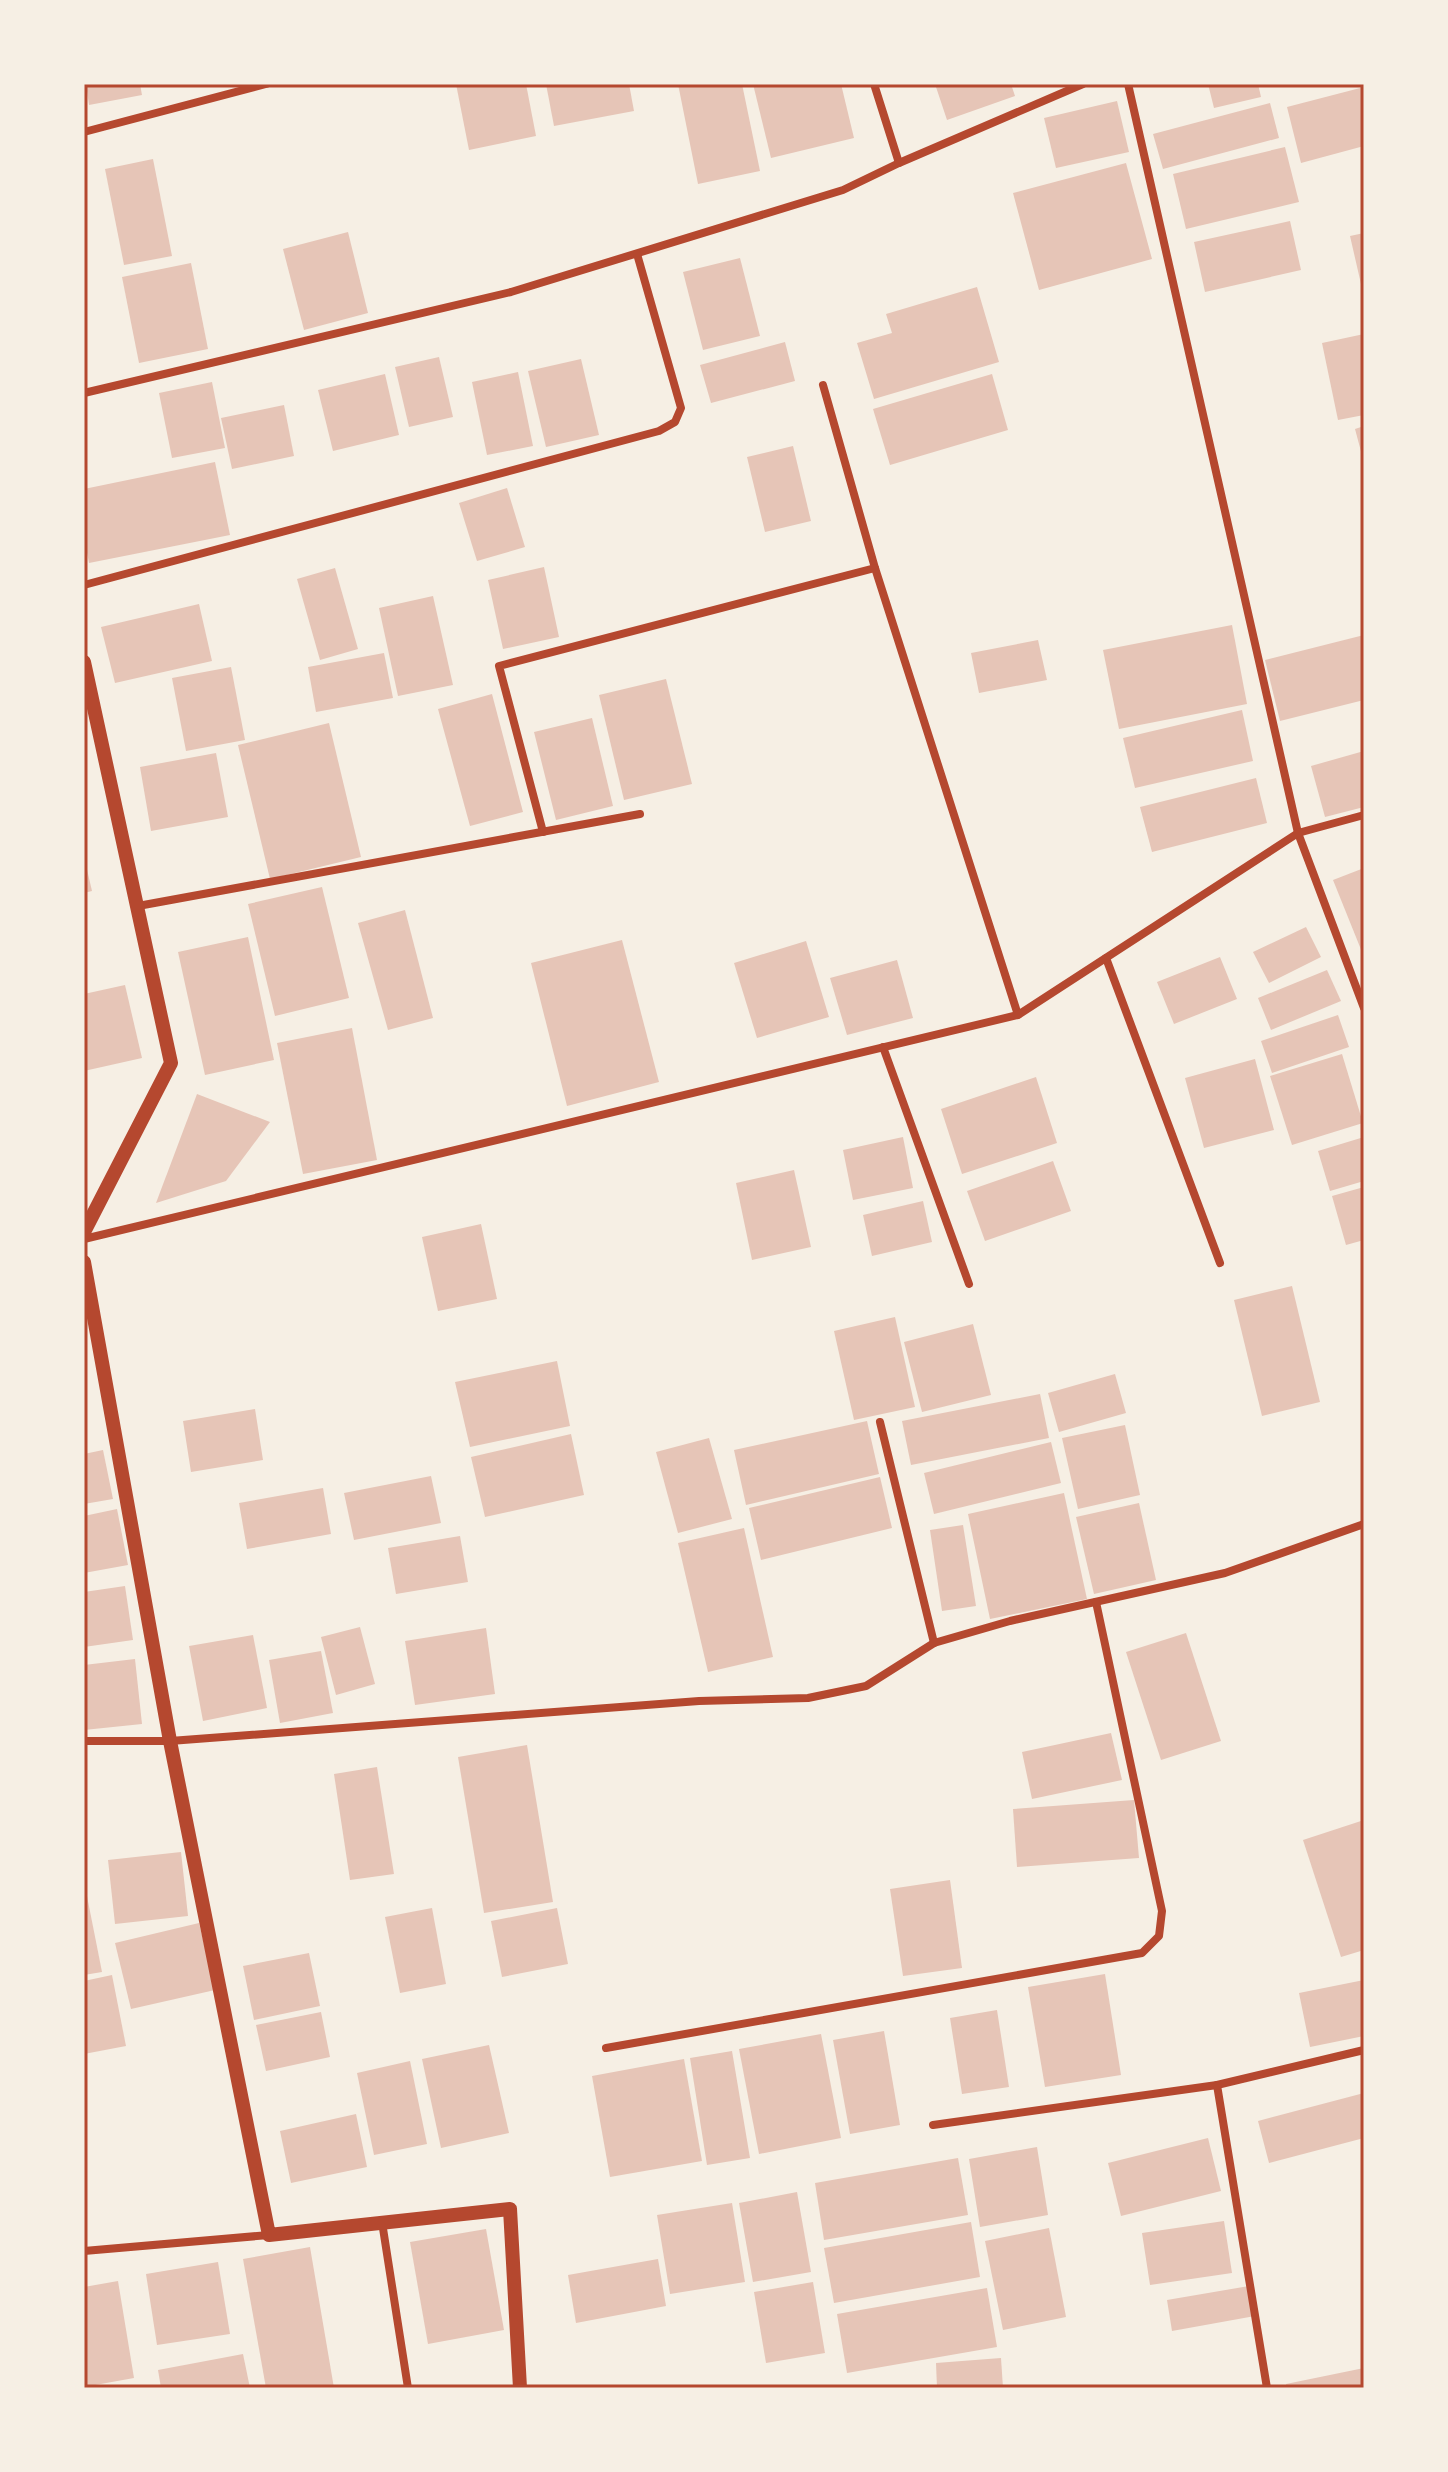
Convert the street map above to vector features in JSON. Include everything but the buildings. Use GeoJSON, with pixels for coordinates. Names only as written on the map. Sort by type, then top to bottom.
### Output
{"type":"FeatureCollection","features":[{"type":"Feature","properties":{"kind":"street"},"geometry":{"type":"LineString","coordinates":[[84,132],[266,84]]}},
{"type":"Feature","properties":{"kind":"street"},"geometry":{"type":"LineString","coordinates":[[874,84],[899,163]]}},
{"type":"Feature","properties":{"kind":"street"},"geometry":{"type":"LineString","coordinates":[[84,393],[511,292],[637,254],[843,190],[1083,84]]}},
{"type":"Feature","properties":{"kind":"street"},"geometry":{"type":"LineString","coordinates":[[1128,84],[1298,833],[1364,1008]]}},
{"type":"Feature","properties":{"kind":"street"},"geometry":{"type":"LineString","coordinates":[[84,585],[659,431],[675,422],[681,408],[637,254]]}},
{"type":"Feature","properties":{"kind":"street"},"geometry":{"type":"LineString","coordinates":[[823,385],[875,568],[1018,1015]]}},
{"type":"Feature","properties":{"kind":"street"},"geometry":{"type":"LineString","coordinates":[[543,832],[499,666],[875,568]]}},
{"type":"Feature","properties":{"kind":"street"},"geometry":{"type":"LineString","coordinates":[[84,662],[171,1063],[84,1232]]}},
{"type":"Feature","properties":{"kind":"street"},"geometry":{"type":"LineString","coordinates":[[138,906],[640,814]]}},
{"type":"Feature","properties":{"kind":"street"},"geometry":{"type":"LineString","coordinates":[[84,1239],[1018,1015],[1298,833],[1364,815]]}},
{"type":"Feature","properties":{"kind":"street"},"geometry":{"type":"LineString","coordinates":[[1106,958],[1220,1263]]}},
{"type":"Feature","properties":{"kind":"street"},"geometry":{"type":"LineString","coordinates":[[883,1047],[969,1284]]}},
{"type":"Feature","properties":{"kind":"street"},"geometry":{"type":"LineString","coordinates":[[84,1262],[170,1741],[269,2235]]}},
{"type":"Feature","properties":{"kind":"street"},"geometry":{"type":"LineString","coordinates":[[880,1422],[934,1643]]}},
{"type":"Feature","properties":{"kind":"street"},"geometry":{"type":"LineString","coordinates":[[84,1741],[170,1741],[699,1701],[808,1698],[866,1686],[934,1643],[1010,1621],[1225,1573],[1364,1524]]}},
{"type":"Feature","properties":{"kind":"street"},"geometry":{"type":"LineString","coordinates":[[606,2048],[1142,1953],[1159,1936],[1162,1911],[1096,1602]]}},
{"type":"Feature","properties":{"kind":"street"},"geometry":{"type":"LineString","coordinates":[[933,2125],[1217,2085],[1364,2050]]}},
{"type":"Feature","properties":{"kind":"street"},"geometry":{"type":"LineString","coordinates":[[1217,2085],[1267,2388]]}},
{"type":"Feature","properties":{"kind":"street"},"geometry":{"type":"LineString","coordinates":[[84,2251],[510,2209],[520,2388]]}},
{"type":"Feature","properties":{"kind":"street"},"geometry":{"type":"LineString","coordinates":[[382,2222],[408,2388]]}}]}
